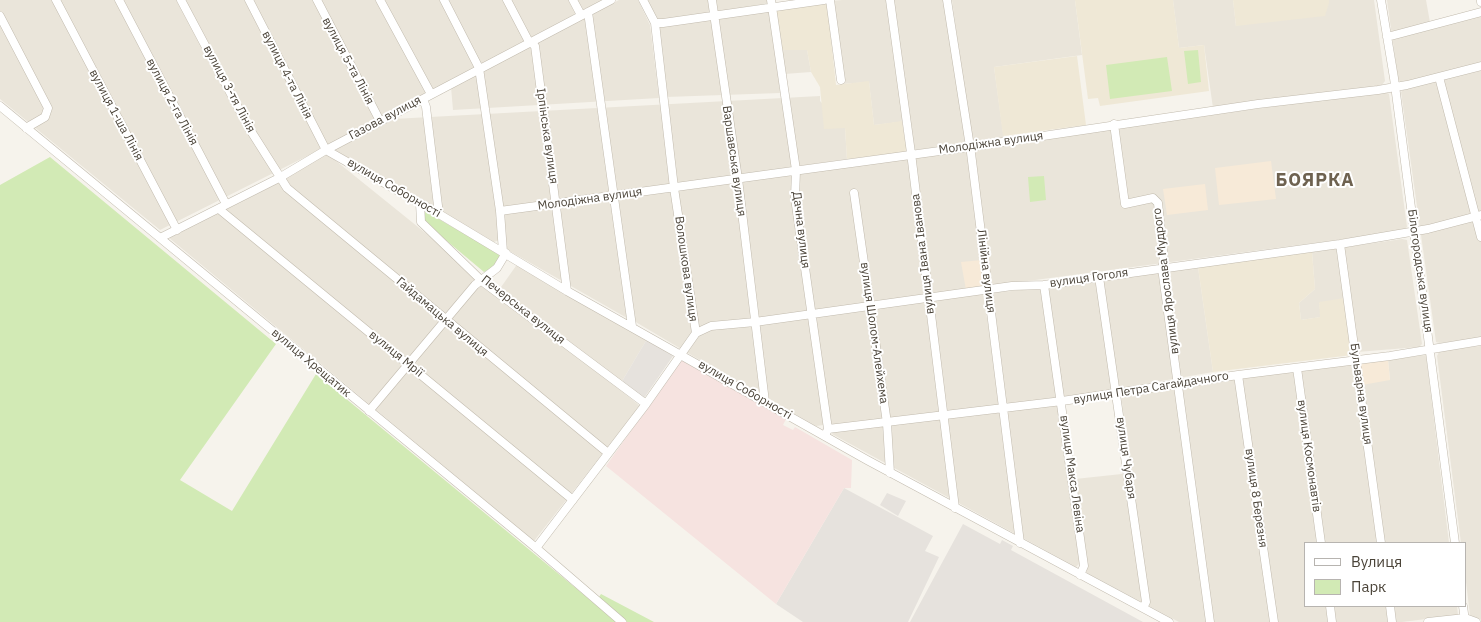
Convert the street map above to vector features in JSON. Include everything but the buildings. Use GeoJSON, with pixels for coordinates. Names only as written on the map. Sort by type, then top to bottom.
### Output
{"type":"FeatureCollection","features":[{"type":"Feature","properties":{"kind":"street","name":"вулиця 1-ша Лінія"},"geometry":{"type":"LineString","coordinates":[[56,0],[177,230]]}},
{"type":"Feature","properties":{"kind":"street","name":"вулиця 2-га Лінія"},"geometry":{"type":"LineString","coordinates":[[119,0],[222,206]]}},
{"type":"Feature","properties":{"kind":"street","name":"вулиця 3-тя Лінія"},"geometry":{"type":"LineString","coordinates":[[181,0],[249,128],[279,178]]}},
{"type":"Feature","properties":{"kind":"street","name":"вулиця 4-та Лінія"},"geometry":{"type":"LineString","coordinates":[[248,0],[326,150]]}},
{"type":"Feature","properties":{"kind":"street","name":"вулиця 5-та Лінія"},"geometry":{"type":"LineString","coordinates":[[317,0],[380,121]]}},
{"type":"Feature","properties":{"kind":"street"},"geometry":{"type":"LineString","coordinates":[[380,0],[431,94]]}},
{"type":"Feature","properties":{"kind":"street"},"geometry":{"type":"LineString","coordinates":[[369,411],[482,279],[497,268],[504,252],[500,211],[479,68],[444,0]]}},
{"type":"Feature","properties":{"kind":"street","name":"Ірпінська вулиця"},"geometry":{"type":"LineString","coordinates":[[507,0],[528,40],[535,46],[567,291]]}},
{"type":"Feature","properties":{"kind":"street"},"geometry":{"type":"LineString","coordinates":[[574,0],[585,13],[615,196],[632,326]]}},
{"type":"Feature","properties":{"kind":"street","name":"Газова вулиця"},"geometry":{"type":"LineString","coordinates":[[160,238],[279,178],[380,121],[611,0]]}},
{"type":"Feature","properties":{"kind":"street","name":"Волошкова вулиця"},"geometry":{"type":"LineString","coordinates":[[536,548],[646,404],[696,333],[674,188],[654,22],[643,0]]}},
{"type":"Feature","properties":{"kind":"street","name":"Варшавська вулиця"},"geometry":{"type":"LineString","coordinates":[[712,0],[716,16],[725,96],[738,179],[765,402]]}},
{"type":"Feature","properties":{"kind":"street"},"geometry":{"type":"LineString","coordinates":[[654,22],[663,23],[716,16],[772,3],[824,0]]}},
{"type":"Feature","properties":{"kind":"street"},"geometry":{"type":"LineString","coordinates":[[830,0],[841,80]]}},
{"type":"Feature","properties":{"kind":"street","name":"вулиця Івана Іванова"},"geometry":{"type":"LineString","coordinates":[[890,0],[945,417],[955,508]]}},
{"type":"Feature","properties":{"kind":"street","name":"Лінійна вулиця"},"geometry":{"type":"LineString","coordinates":[[947,0],[970,147],[1020,543]]}},
{"type":"Feature","properties":{"kind":"street","name":"Білогородська вулиця"},"geometry":{"type":"LineString","coordinates":[[1381,0],[1395,87],[1431,350],[1455,542]]}},
{"type":"Feature","properties":{"kind":"street","name":"Дачна вулиця"},"geometry":{"type":"LineString","coordinates":[[772,3],[796,170],[795,198],[813,313],[826,433]]}},
{"type":"Feature","properties":{"kind":"street"},"geometry":{"type":"LineString","coordinates":[[1387,37],[1481,12]]}},
{"type":"Feature","properties":{"kind":"street"},"geometry":{"type":"LineString","coordinates":[[0,16],[48,108],[45,117],[26,128]]}},
{"type":"Feature","properties":{"kind":"street","name":"Молодіжна вулиця"},"geometry":{"type":"LineString","coordinates":[[500,211],[738,179],[911,153],[970,147],[1114,124],[1395,87],[1481,66]]}},
{"type":"Feature","properties":{"kind":"street"},"geometry":{"type":"LineString","coordinates":[[1439,77],[1478,216],[1481,237]]}},
{"type":"Feature","properties":{"kind":"street"},"geometry":{"type":"LineString","coordinates":[[423,99],[426,107],[439,214]]}},
{"type":"Feature","properties":{"kind":"street","name":"вулиця Хрещатик"},"geometry":{"type":"LineString","coordinates":[[0,106],[536,548],[622,622]]}},
{"type":"Feature","properties":{"kind":"street","name":"вулиця Ярослава Мудрого"},"geometry":{"type":"LineString","coordinates":[[1114,124],[1125,204],[1153,198],[1158,203],[1164,261],[1162,268],[1210,622]]}},
{"type":"Feature","properties":{"kind":"street","name":"вулиця Соборності"},"geometry":{"type":"LineString","coordinates":[[326,150],[504,252],[567,291],[765,402],[826,433],[890,473],[1169,622]]}},
{"type":"Feature","properties":{"kind":"street","name":"Гайдамацька вулиця"},"geometry":{"type":"LineString","coordinates":[[279,178],[287,188],[608,453]]}},
{"type":"Feature","properties":{"kind":"street","name":"вулиця Шолом-Алейхема"},"geometry":{"type":"LineString","coordinates":[[854,193],[887,423],[890,473]]}},
{"type":"Feature","properties":{"kind":"street","name":"Печерська вулиця"},"geometry":{"type":"LineString","coordinates":[[420,203],[421,222],[482,279],[646,404]]}},
{"type":"Feature","properties":{"kind":"street","name":"вулиця Мрії"},"geometry":{"type":"LineString","coordinates":[[222,206],[573,500]]}},
{"type":"Feature","properties":{"kind":"street","name":"вулиця Гоголя"},"geometry":{"type":"LineString","coordinates":[[696,333],[711,326],[755,322],[1340,244],[1414,232],[1478,216]]}},
{"type":"Feature","properties":{"kind":"street","name":"Бульварна вулиця"},"geometry":{"type":"LineString","coordinates":[[1340,244],[1381,542]]}},
{"type":"Feature","properties":{"kind":"street","name":"вулиця Чубаря"},"geometry":{"type":"LineString","coordinates":[[1099,277],[1146,602],[1143,608]]}},
{"type":"Feature","properties":{"kind":"street","name":"вулиця Макса Левіна"},"geometry":{"type":"LineString","coordinates":[[1044,284],[1084,566],[1080,575]]}},
{"type":"Feature","properties":{"kind":"street","name":"вулиця Петра Сагайдачного"},"geometry":{"type":"LineString","coordinates":[[826,433],[887,423],[1062,401],[1178,383],[1356,361],[1481,341]]}},
{"type":"Feature","properties":{"kind":"street","name":"вулиця Космонавтів"},"geometry":{"type":"LineString","coordinates":[[1297,368],[1321,542]]}},
{"type":"Feature","properties":{"kind":"street","name":"вулиця 8 Березня"},"geometry":{"type":"LineString","coordinates":[[1238,375],[1274,622]]}},
{"type":"Feature","properties":{"kind":"street"},"geometry":{"type":"LineString","coordinates":[[1330,607],[1332,622]]}},
{"type":"Feature","properties":{"kind":"street"},"geometry":{"type":"LineString","coordinates":[[1390,607],[1392,622]]}},
{"type":"Feature","properties":{"kind":"street"},"geometry":{"type":"LineString","coordinates":[[1463,607],[1465,620]]}},
{"type":"Feature","properties":{"kind":"street"},"geometry":{"type":"LineString","coordinates":[[1428,622],[1465,620],[1476,622]]}},
{"type":"Feature","properties":{"kind":"shaded area"},"geometry":{"type":"Polygon","coordinates":[[[0,0],[606,0],[329,145],[160,230],[0,99],[0,0]]]}},
{"type":"Feature","properties":{"kind":"shaded area"},"geometry":{"type":"Polygon","coordinates":[[[619,0],[638,0],[650,25],[659,98],[453,110],[451,87],[619,0]]]}},
{"type":"Feature","properties":{"kind":"shaded area"},"geometry":{"type":"Polygon","coordinates":[[[646,0],[709,0],[712,14],[657,21],[646,0]]]}},
{"type":"Feature","properties":{"kind":"shaded area"},"geometry":{"type":"Polygon","coordinates":[[[715,0],[768,0],[769,3],[718,12],[715,0]]]}},
{"type":"Feature","properties":{"kind":"shaded area"},"geometry":{"type":"Polygon","coordinates":[[[944,0],[966,144],[913,150],[908,121],[874,125],[869,82],[843,84],[832,1],[944,0]]]}},
{"type":"Feature","properties":{"kind":"shaded area"},"geometry":{"type":"Polygon","coordinates":[[[952,0],[1075,0],[1082,55],[994,67],[1004,140],[974,143],[971,141],[952,0]]]}},
{"type":"Feature","properties":{"kind":"shaded area"},"geometry":{"type":"Polygon","coordinates":[[[1075,0],[1173,0],[1179,48],[1204,45],[1209,91],[1100,106],[1098,98],[1088,99],[1075,0]]]}},
{"type":"Feature","properties":{"kind":"shaded area"},"geometry":{"type":"Polygon","coordinates":[[[1173,0],[1233,0],[1236,26],[1329,3],[1329,0],[1374,0],[1385,81],[1381,86],[1213,108],[1204,45],[1179,48],[1173,0]]]}},
{"type":"Feature","properties":{"kind":"shaded area"},"geometry":{"type":"Polygon","coordinates":[[[1233,0],[1329,0],[1329,3],[1325,16],[1236,26],[1233,0]]]}},
{"type":"Feature","properties":{"kind":"shaded area"},"geometry":{"type":"Polygon","coordinates":[[[1387,0],[1426,0],[1431,28],[1481,13],[1481,63],[1404,84],[1401,83],[1398,79],[1387,0]]]}},
{"type":"Feature","properties":{"kind":"shaded area"},"geometry":{"type":"Polygon","coordinates":[[[827,2],[836,85],[869,81],[874,125],[902,121],[907,152],[847,159],[845,128],[824,129],[820,87],[811,72],[807,50],[781,50],[776,9],[827,2]]]}},
{"type":"Feature","properties":{"kind":"shaded area"},"geometry":{"type":"Polygon","coordinates":[[[771,10],[780,93],[666,97],[658,26],[771,10]]]}},
{"type":"Feature","properties":{"kind":"shaded area"},"geometry":{"type":"Polygon","coordinates":[[[781,50],[807,50],[811,72],[784,74],[781,50]]]}},
{"type":"Feature","properties":{"kind":"shaded area"},"geometry":{"type":"Polygon","coordinates":[[[1077,56],[1086,125],[1003,136],[994,67],[1077,56]]]}},
{"type":"Feature","properties":{"kind":"shaded area"},"geometry":{"type":"Polygon","coordinates":[[[1481,68],[1481,338],[1440,343],[1436,342],[1401,92],[1405,88],[1481,68]]]}},
{"type":"Feature","properties":{"kind":"shaded area"},"geometry":{"type":"Polygon","coordinates":[[[1384,91],[1389,94],[1407,227],[1404,231],[990,286],[972,151],[974,148],[1384,91]]]}},
{"type":"Feature","properties":{"kind":"shaded area"},"geometry":{"type":"Polygon","coordinates":[[[820,96],[820,101],[845,128],[847,159],[497,210],[499,240],[494,242],[333,149],[393,119],[820,96]]]}},
{"type":"Feature","properties":{"kind":"shaded area"},"geometry":{"type":"Polygon","coordinates":[[[967,150],[982,260],[966,290],[814,311],[798,200],[797,172],[967,150]]]}},
{"type":"Feature","properties":{"kind":"shaded area"},"geometry":{"type":"Polygon","coordinates":[[[325,152],[640,406],[534,541],[168,237],[325,152]]]}},
{"type":"Feature","properties":{"kind":"shaded area"},"geometry":{"type":"Polygon","coordinates":[[[1271,161],[1276,199],[1219,205],[1215,168],[1271,161]]]}},
{"type":"Feature","properties":{"kind":"shaded area"},"geometry":{"type":"Polygon","coordinates":[[[792,173],[810,317],[983,294],[989,330],[995,329],[991,293],[1042,288],[1080,563],[1076,567],[832,434],[833,427],[831,424],[816,426],[767,398],[740,180],[792,173]]]}},
{"type":"Feature","properties":{"kind":"shaded area"},"geometry":{"type":"Polygon","coordinates":[[[735,183],[763,391],[752,391],[634,321],[617,199],[735,183]]]}},
{"type":"Feature","properties":{"kind":"shaded area"},"geometry":{"type":"Polygon","coordinates":[[[1205,184],[1208,210],[1167,215],[1163,189],[1205,184]]]}},
{"type":"Feature","properties":{"kind":"shaded area"},"geometry":{"type":"Polygon","coordinates":[[[612,200],[627,318],[506,249],[503,214],[612,200]]]}},
{"type":"Feature","properties":{"kind":"shaded area"},"geometry":{"type":"Polygon","coordinates":[[[1402,239],[1407,240],[1422,344],[1419,347],[1357,352],[1319,302],[1321,317],[1301,320],[1299,303],[1315,289],[1312,252],[1402,239]]]}},
{"type":"Feature","properties":{"kind":"shaded area"},"geometry":{"type":"Polygon","coordinates":[[[1312,252],[1315,289],[1299,303],[1301,320],[1320,317],[1319,302],[1345,298],[1352,355],[1213,372],[1198,267],[1312,252]]]}},
{"type":"Feature","properties":{"kind":"shaded area"},"geometry":{"type":"Polygon","coordinates":[[[982,260],[984,286],[966,290],[961,262],[982,260]]]}},
{"type":"Feature","properties":{"kind":"shaded area"},"geometry":{"type":"Polygon","coordinates":[[[518,263],[647,339],[621,383],[499,290],[518,263]]]}},
{"type":"Feature","properties":{"kind":"shaded area"},"geometry":{"type":"Polygon","coordinates":[[[1198,267],[1213,372],[1064,398],[1046,288],[1198,267]]]}},
{"type":"Feature","properties":{"kind":"shaded area"},"geometry":{"type":"Polygon","coordinates":[[[647,339],[673,356],[644,398],[621,383],[647,339]]]}},
{"type":"Feature","properties":{"kind":"shaded area"},"geometry":{"type":"Polygon","coordinates":[[[1481,346],[1481,620],[1470,615],[1466,582],[1466,542],[1461,542],[1437,356],[1440,350],[1481,346]]]}},
{"type":"Feature","properties":{"kind":"shaded area"},"geometry":{"type":"Polygon","coordinates":[[[1426,355],[1449,542],[1304,542],[1304,607],[1457,607],[1458,615],[1402,622],[1179,622],[1087,573],[1075,479],[1131,473],[1121,395],[1354,363],[1390,380],[1388,360],[1426,355]]]}},
{"type":"Feature","properties":{"kind":"shaded area"},"geometry":{"type":"Polygon","coordinates":[[[681,360],[786,419],[783,425],[793,430],[795,427],[852,460],[851,488],[844,488],[776,604],[606,466],[681,360]]]}},
{"type":"Feature","properties":{"kind":"shaded area"},"geometry":{"type":"Polygon","coordinates":[[[1388,360],[1390,380],[1362,385],[1359,363],[1388,360]]]}},
{"type":"Feature","properties":{"kind":"shaded area"},"geometry":{"type":"Polygon","coordinates":[[[844,488],[933,536],[925,551],[939,557],[908,622],[803,622],[776,604],[844,488]]]}},
{"type":"Feature","properties":{"kind":"shaded area"},"geometry":{"type":"Polygon","coordinates":[[[887,493],[906,501],[898,516],[880,505],[887,493]]]}},
{"type":"Feature","properties":{"kind":"shaded area"},"geometry":{"type":"Polygon","coordinates":[[[963,524],[1000,544],[1002,540],[1013,546],[1011,550],[1143,622],[910,622],[963,524]]]}},
{"type":"Feature","properties":{"kind":"green space"},"geometry":{"type":"Polygon","coordinates":[[[1198,50],[1201,82],[1188,84],[1184,51],[1198,50]]]}},
{"type":"Feature","properties":{"kind":"green space"},"geometry":{"type":"Polygon","coordinates":[[[1167,57],[1172,91],[1110,99],[1106,65],[1167,57]]]}},
{"type":"Feature","properties":{"kind":"green space"},"geometry":{"type":"Polygon","coordinates":[[[50,157],[276,344],[180,480],[232,511],[316,374],[617,622],[0,622],[0,185],[50,157]]]}},
{"type":"Feature","properties":{"kind":"green space"},"geometry":{"type":"Polygon","coordinates":[[[1044,176],[1046,200],[1030,202],[1028,177],[1044,176]]]}},
{"type":"Feature","properties":{"kind":"green space"},"geometry":{"type":"Polygon","coordinates":[[[423,210],[501,255],[493,267],[484,272],[423,221],[423,210]]]}},
{"type":"Feature","properties":{"kind":"green space"},"geometry":{"type":"Polygon","coordinates":[[[601,594],[654,622],[627,622],[599,597],[601,594]]]}},
{"type":"Feature","properties":{"kind":"district","name":"БОЯРКА"},"geometry":{"type":"Point","coordinates":[1315,181]}}]}
